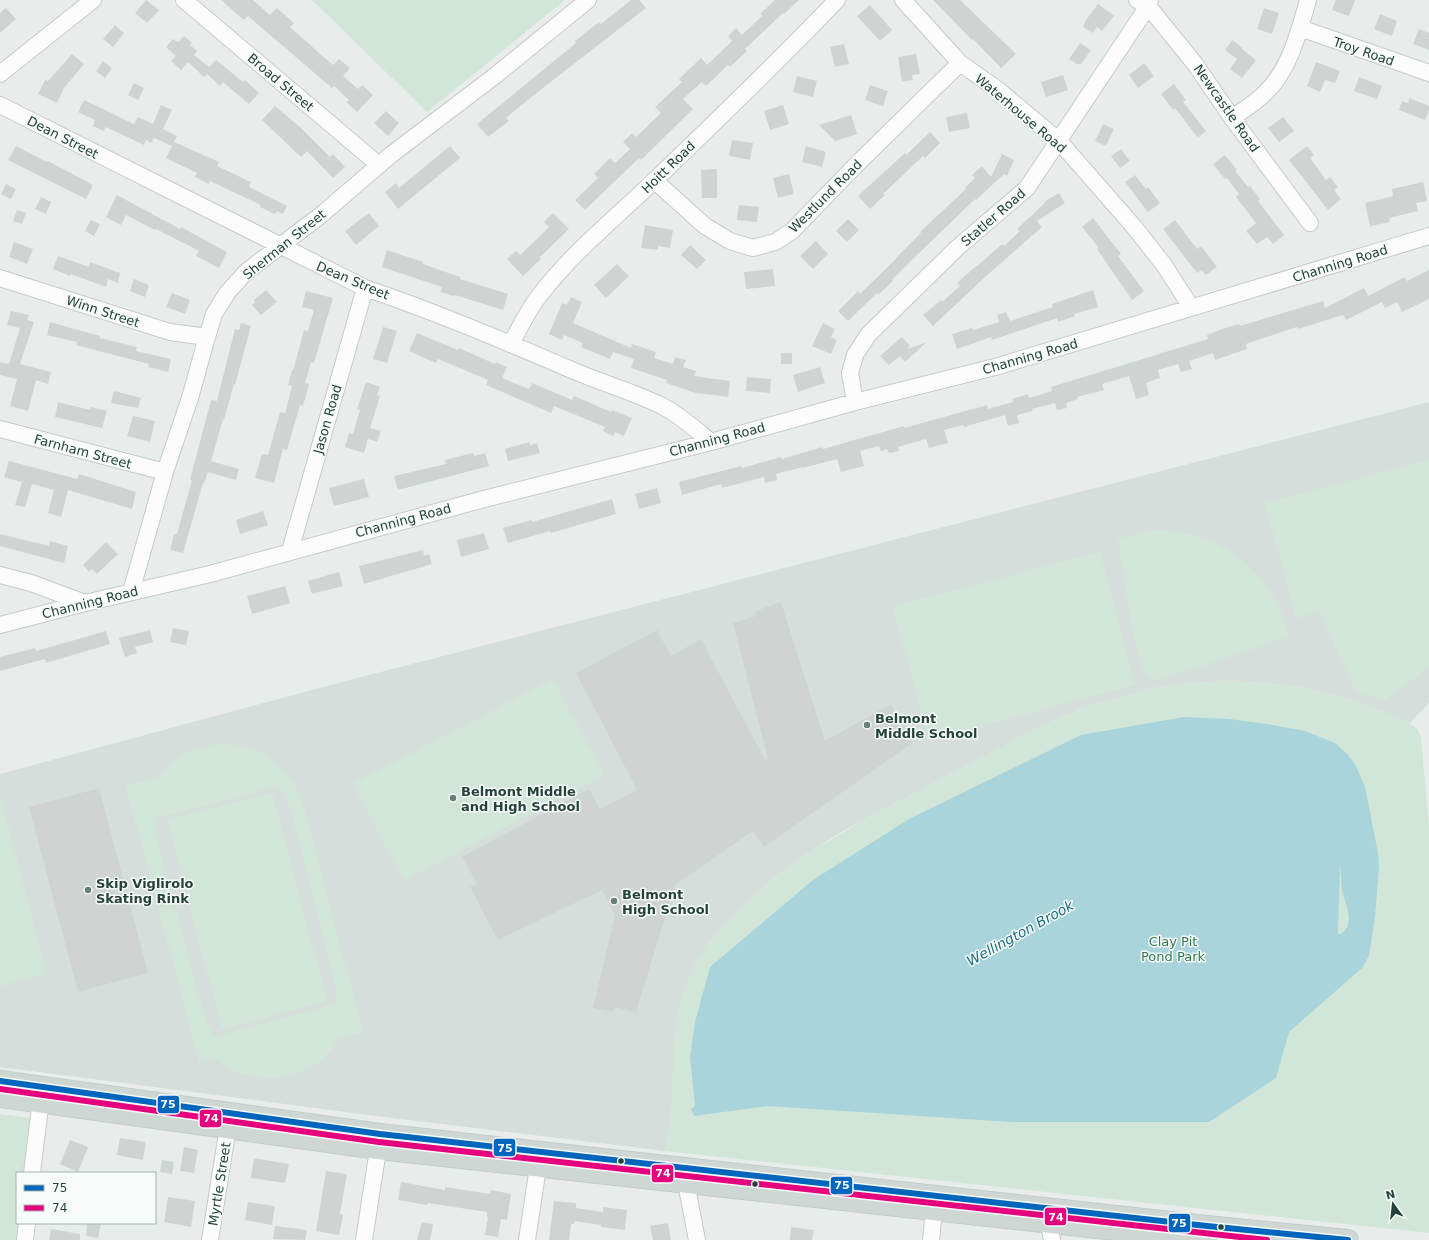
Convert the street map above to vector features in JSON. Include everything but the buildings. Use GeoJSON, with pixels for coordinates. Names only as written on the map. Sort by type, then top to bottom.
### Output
{"type":"FeatureCollection","features":[{"type":"Feature","properties":{"kind":"main road"},"geometry":{"type":"LineString","coordinates":[[0,1081],[42,1095]]}},
{"type":"Feature","properties":{"kind":"main road"},"geometry":{"type":"LineString","coordinates":[[0,1097],[42,1095],[379,1141],[538,1167],[686,1183],[935,1203]]}},
{"type":"Feature","properties":{"kind":"main road"},"geometry":{"type":"LineString","coordinates":[[94,1102],[228,1127],[379,1141],[935,1203],[1049,1224],[1205,1236],[1337,1239]]}},
{"type":"Feature","properties":{"kind":"street"},"geometry":{"type":"LineString","coordinates":[[0,74],[93,0]]}},
{"type":"Feature","properties":{"kind":"street","name":"Broad Street"},"geometry":{"type":"LineString","coordinates":[[184,0],[379,165]]}},
{"type":"Feature","properties":{"kind":"street","name":"Sherman Street"},"geometry":{"type":"LineString","coordinates":[[131,592],[165,472],[190,398],[214,314],[227,293],[246,272],[321,215],[379,165],[496,75],[588,0]]}},
{"type":"Feature","properties":{"kind":"street","name":"Hoitt Road"},"geometry":{"type":"LineString","coordinates":[[511,343],[537,298],[556,274],[807,32],[837,0]]}},
{"type":"Feature","properties":{"kind":"street","name":"Waterhouse Road"},"geometry":{"type":"LineString","coordinates":[[903,0],[960,64],[997,89],[1059,141],[1135,228],[1164,265],[1191,307]]}},
{"type":"Feature","properties":{"kind":"street"},"geometry":{"type":"LineString","coordinates":[[1232,118],[1266,92],[1282,72],[1300,28],[1308,0]]}},
{"type":"Feature","properties":{"kind":"street","name":"Newcastle Road"},"geometry":{"type":"LineString","coordinates":[[1145,2],[1196,64],[1232,118],[1310,223]]}},
{"type":"Feature","properties":{"kind":"street","name":"Statler Road"},"geometry":{"type":"LineString","coordinates":[[856,402],[850,373],[855,355],[868,334],[957,248],[1027,188],[1059,141],[1145,2]]}},
{"type":"Feature","properties":{"kind":"street","name":"Troy Road"},"geometry":{"type":"LineString","coordinates":[[1300,28],[1429,74]]}},
{"type":"Feature","properties":{"kind":"street","name":"Westlund Road"},"geometry":{"type":"LineString","coordinates":[[654,180],[705,226],[730,241],[754,248],[775,242],[792,230],[857,164],[960,64]]}},
{"type":"Feature","properties":{"kind":"street","name":"Dean Street"},"geometry":{"type":"LineString","coordinates":[[0,105],[365,288],[395,298],[511,343],[576,372],[662,406],[686,421],[711,442]]}},
{"type":"Feature","properties":{"kind":"street","name":"Channing Road"},"geometry":{"type":"LineString","coordinates":[[0,625],[85,603],[210,574],[484,499],[711,442],[856,402],[995,367],[1429,236]]}},
{"type":"Feature","properties":{"kind":"street","name":"Winn Street"},"geometry":{"type":"LineString","coordinates":[[0,278],[170,332],[207,337]]}},
{"type":"Feature","properties":{"kind":"street","name":"Jason Road"},"geometry":{"type":"LineString","coordinates":[[290,551],[365,288]]}},
{"type":"Feature","properties":{"kind":"street","name":"Farnham Street"},"geometry":{"type":"LineString","coordinates":[[0,429],[165,472]]}},
{"type":"Feature","properties":{"kind":"street"},"geometry":{"type":"LineString","coordinates":[[0,575],[31,583],[85,603]]}},
{"type":"Feature","properties":{"kind":"street"},"geometry":{"type":"LineString","coordinates":[[32,1172],[42,1095]]}},
{"type":"Feature","properties":{"kind":"street","name":"Myrtle Street"},"geometry":{"type":"LineString","coordinates":[[210,1240],[228,1127]]}},
{"type":"Feature","properties":{"kind":"street"},"geometry":{"type":"LineString","coordinates":[[364,1240],[379,1141]]}},
{"type":"Feature","properties":{"kind":"street"},"geometry":{"type":"LineString","coordinates":[[527,1240],[538,1167]]}},
{"type":"Feature","properties":{"kind":"street"},"geometry":{"type":"LineString","coordinates":[[686,1183],[696,1240]]}},
{"type":"Feature","properties":{"kind":"street"},"geometry":{"type":"LineString","coordinates":[[931,1240],[935,1203]]}},
{"type":"Feature","properties":{"kind":"street"},"geometry":{"type":"LineString","coordinates":[[25,1240],[27,1224]]}},
{"type":"Feature","properties":{"kind":"shaded area","name":"Belmont Middle and High School"},"geometry":{"type":"Polygon","coordinates":[[[1429,402],[1429,703],[1410,723],[1356,701],[1300,687],[1227,681],[1193,683],[1154,688],[1085,707],[1036,729],[843,831],[772,879],[727,922],[708,943],[665,1151],[376,1116],[0,1067],[0,774],[338,683],[1429,402]]]}},
{"type":"Feature","properties":{"kind":"green space"},"geometry":{"type":"Polygon","coordinates":[[[312,0],[565,0],[427,112],[312,0]]]}},
{"type":"Feature","properties":{"kind":"green space"},"geometry":{"type":"Polygon","coordinates":[[[1429,460],[1429,667],[1385,700],[1356,693],[1320,612],[1296,618],[1265,503],[1429,460]]]}},
{"type":"Feature","properties":{"kind":"green space"},"geometry":{"type":"Polygon","coordinates":[[[1151,530],[1176,531],[1199,537],[1220,546],[1239,558],[1256,573],[1270,592],[1281,613],[1289,636],[1194,669],[1155,680],[1145,675],[1133,633],[1118,539],[1151,530]]]}},
{"type":"Feature","properties":{"kind":"green space"},"geometry":{"type":"Polygon","coordinates":[[[1100,552],[1135,685],[928,740],[893,606],[1100,552]]]}},
{"type":"Feature","properties":{"kind":"green space"},"geometry":{"type":"Polygon","coordinates":[[[553,679],[604,775],[404,881],[353,784],[553,679]]]}},
{"type":"Feature","properties":{"kind":"green space","name":"Clay Pit Pond Park"},"geometry":{"type":"Polygon","coordinates":[[[1227,681],[1300,687],[1356,701],[1410,723],[1418,730],[1421,737],[1429,827],[1429,1233],[665,1151],[670,1122],[676,1017],[683,992],[694,966],[708,943],[727,922],[772,879],[807,854],[862,821],[1036,729],[1085,707],[1154,688],[1193,683],[1227,681]]]}},
{"type":"Feature","properties":{"kind":"green space"},"geometry":{"type":"Polygon","coordinates":[[[217,744],[232,744],[259,752],[281,768],[290,778],[298,790],[303,804],[363,1033],[342,1038],[317,1063],[292,1075],[265,1078],[238,1072],[214,1058],[199,1062],[126,786],[158,777],[170,764],[184,754],[217,744]],[[279,786],[156,818],[156,834],[158,844],[204,1014],[215,1037],[336,1004],[336,988],[334,979],[290,808],[285,795],[279,786]]]}},
{"type":"Feature","properties":{"kind":"green space"},"geometry":{"type":"Polygon","coordinates":[[[272,793],[327,1001],[222,1029],[167,820],[272,793]]]}},
{"type":"Feature","properties":{"kind":"green space"},"geometry":{"type":"Polygon","coordinates":[[[0,801],[2,801],[46,974],[0,986],[0,801]]]}},
{"type":"Feature","properties":{"kind":"green space"},"geometry":{"type":"Polygon","coordinates":[[[0,1114],[32,1118],[25,1172],[16,1172],[16,1224],[19,1224],[17,1240],[0,1240],[0,1114]]]}},
{"type":"Feature","properties":{"kind":"water","name":"Clay Pit Pond Park"},"geometry":{"type":"Polygon","coordinates":[[[1184,717],[1229,719],[1305,731],[1335,743],[1355,764],[1365,787],[1378,853],[1379,867],[1375,917],[1369,956],[1362,968],[1289,1032],[1276,1078],[1209,1122],[1011,1122],[768,1106],[694,1116],[691,1109],[695,1106],[690,1057],[695,1022],[710,967],[813,880],[909,819],[1081,735],[1184,717]],[[1340,864],[1338,933],[1340,934],[1345,930],[1349,920],[1342,890],[1340,864]]]}},
{"type":"Feature","properties":{"kind":"transit line","name":"75"},"geometry":{"type":"LineString","coordinates":[[0,1081],[380,1134],[1207,1226],[1348,1240]]}},
{"type":"Feature","properties":{"kind":"transit line","name":"74"},"geometry":{"type":"LineString","coordinates":[[0,1089],[379,1142],[1267,1240]]}},
{"type":"Feature","properties":{"kind":"place","name":"Belmont Middle School"},"geometry":{"type":"Point","coordinates":[867,725]}},
{"type":"Feature","properties":{"kind":"place","name":"Belmont Middle and High School"},"geometry":{"type":"Point","coordinates":[453,798]}},
{"type":"Feature","properties":{"kind":"place","name":"Skip Viglirolo Skating Rink"},"geometry":{"type":"Point","coordinates":[88,890]}},
{"type":"Feature","properties":{"kind":"place","name":"Belmont High School"},"geometry":{"type":"Point","coordinates":[614,901]}},
{"type":"Feature","properties":{"kind":"water label","name":"Wellington Brook"},"geometry":{"type":"Point","coordinates":[1020,933]}}]}
